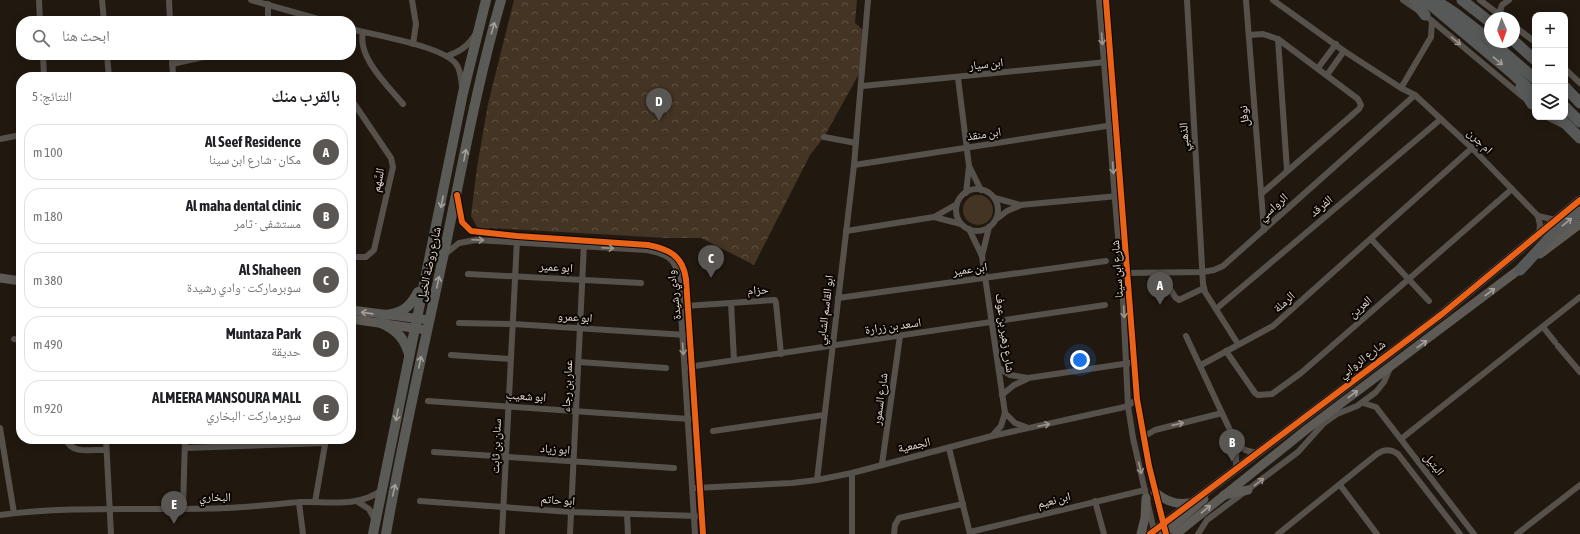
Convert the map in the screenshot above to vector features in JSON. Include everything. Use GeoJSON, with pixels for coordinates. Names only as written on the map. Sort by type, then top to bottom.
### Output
{"type":"FeatureCollection","features":[{"type":"Feature","properties":{"kind":"highway"},"geometry":{"type":"LineString","coordinates":[[1414,0],[1429,18]]}},
{"type":"Feature","properties":{"kind":"highway"},"geometry":{"type":"LineString","coordinates":[[1425,0],[1512,73],[1532,99]]}},
{"type":"Feature","properties":{"kind":"highway"},"geometry":{"type":"LineString","coordinates":[[1434,0],[1454,12],[1484,35]]}},
{"type":"Feature","properties":{"kind":"highway"},"geometry":{"type":"LineString","coordinates":[[1462,0],[1484,17]]}},
{"type":"Feature","properties":{"kind":"highway"},"geometry":{"type":"LineString","coordinates":[[1520,46],[1532,57]]}},
{"type":"Feature","properties":{"kind":"highway"},"geometry":{"type":"LineString","coordinates":[[1499,48],[1532,76]]}},
{"type":"Feature","properties":{"kind":"highway"},"geometry":{"type":"LineString","coordinates":[[1568,90],[1580,103]]}},
{"type":"Feature","properties":{"kind":"highway"},"geometry":{"type":"LineString","coordinates":[[1568,110],[1580,122]]}},
{"type":"Feature","properties":{"kind":"highway"},"geometry":{"type":"LineString","coordinates":[[1562,120],[1580,138]]}},
{"type":"Feature","properties":{"kind":"highway"},"geometry":{"type":"LineString","coordinates":[[1520,270],[1555,232],[1580,212]]}},
{"type":"Feature","properties":{"kind":"main road","name":"شارع روضة الخيل"},"geometry":{"type":"LineString","coordinates":[[373,534],[463,93],[486,0]]}},
{"type":"Feature","properties":{"kind":"main road","name":"شارع روضة الخيل"},"geometry":{"type":"LineString","coordinates":[[386,534],[428,325],[457,195],[476,94],[501,0]]}},
{"type":"Feature","properties":{"kind":"main road"},"geometry":{"type":"LineString","coordinates":[[409,354],[401,335],[381,319],[406,310],[413,302],[424,281]]}},
{"type":"Feature","properties":{"kind":"street"},"geometry":{"type":"LineString","coordinates":[[39,0],[40,16]]}},
{"type":"Feature","properties":{"kind":"street"},"geometry":{"type":"LineString","coordinates":[[102,0],[104,16]]}},
{"type":"Feature","properties":{"kind":"street"},"geometry":{"type":"LineString","coordinates":[[169,0],[170,16]]}},
{"type":"Feature","properties":{"kind":"street"},"geometry":{"type":"LineString","coordinates":[[251,0],[308,16]]}},
{"type":"Feature","properties":{"kind":"street"},"geometry":{"type":"LineString","coordinates":[[412,0],[416,24],[413,44]]}},
{"type":"Feature","properties":{"kind":"street","name":"ابو القاسم الشابي"},"geometry":{"type":"LineString","coordinates":[[817,480],[854,166],[862,86],[868,0]]}},
{"type":"Feature","properties":{"kind":"street","name":"شارع ابن سينا"},"geometry":{"type":"LineString","coordinates":[[1099,0],[1110,125],[1127,363],[1128,406],[1133,438],[1146,494],[1160,532]]}},
{"type":"Feature","properties":{"kind":"street","name":"شارع ابن سينا"},"geometry":{"type":"LineString","coordinates":[[1106,0],[1129,273],[1137,399],[1143,437],[1155,492],[1160,532]]}},
{"type":"Feature","properties":{"kind":"street","name":"الذهبي"},"geometry":{"type":"LineString","coordinates":[[1187,0],[1203,272]]}},
{"type":"Feature","properties":{"kind":"street","name":"نوفل"},"geometry":{"type":"LineString","coordinates":[[1246,0],[1264,230]]}},
{"type":"Feature","properties":{"kind":"street","name":"ام جرن"},"geometry":{"type":"LineString","coordinates":[[1273,0],[1344,51],[1401,88],[1415,95],[1472,148],[1538,216]]}},
{"type":"Feature","properties":{"kind":"street"},"geometry":{"type":"LineString","coordinates":[[1403,0],[1429,18],[1532,100]]}},
{"type":"Feature","properties":{"kind":"street"},"geometry":{"type":"LineString","coordinates":[[1480,0],[1495,12]]}},
{"type":"Feature","properties":{"kind":"street"},"geometry":{"type":"LineString","coordinates":[[1501,12],[1501,7],[1506,1]]}},
{"type":"Feature","properties":{"kind":"street"},"geometry":{"type":"LineString","coordinates":[[268,4],[268,16]]}},
{"type":"Feature","properties":{"kind":"street"},"geometry":{"type":"LineString","coordinates":[[1401,88],[1431,37],[1429,18]]}},
{"type":"Feature","properties":{"kind":"street"},"geometry":{"type":"LineString","coordinates":[[356,30],[413,44],[446,56],[455,63],[459,70],[463,93]]}},
{"type":"Feature","properties":{"kind":"street"},"geometry":{"type":"LineString","coordinates":[[1520,31],[1532,40]]}},
{"type":"Feature","properties":{"kind":"street"},"geometry":{"type":"LineString","coordinates":[[363,32],[362,45],[366,57],[403,104]]}},
{"type":"Feature","properties":{"kind":"street"},"geometry":{"type":"LineString","coordinates":[[1431,37],[1446,32]]}},
{"type":"Feature","properties":{"kind":"street"},"geometry":{"type":"LineString","coordinates":[[446,56],[457,53],[467,46],[477,33]]}},
{"type":"Feature","properties":{"kind":"street"},"geometry":{"type":"LineString","coordinates":[[1248,35],[1263,34],[1278,39],[1328,75],[1358,99],[1361,105],[1359,109],[1261,194]]}},
{"type":"Feature","properties":{"kind":"street"},"geometry":{"type":"LineString","coordinates":[[1278,39],[1287,170]]}},
{"type":"Feature","properties":{"kind":"street"},"geometry":{"type":"LineString","coordinates":[[1318,68],[1336,44]]}},
{"type":"Feature","properties":{"kind":"street"},"geometry":{"type":"LineString","coordinates":[[1328,75],[1344,51]]}},
{"type":"Feature","properties":{"kind":"street"},"geometry":{"type":"LineString","coordinates":[[42,60],[44,72]]}},
{"type":"Feature","properties":{"kind":"street"},"geometry":{"type":"LineString","coordinates":[[107,60],[109,72]]}},
{"type":"Feature","properties":{"kind":"street"},"geometry":{"type":"LineString","coordinates":[[172,60],[173,72]]}},
{"type":"Feature","properties":{"kind":"street"},"geometry":{"type":"LineString","coordinates":[[172,64],[190,60]]}},
{"type":"Feature","properties":{"kind":"street","name":"ابن سيار"},"geometry":{"type":"LineString","coordinates":[[862,86],[958,78],[1112,61]]}},
{"type":"Feature","properties":{"kind":"street"},"geometry":{"type":"LineString","coordinates":[[1568,72],[1580,82]]}},
{"type":"Feature","properties":{"kind":"street"},"geometry":{"type":"LineString","coordinates":[[846,231],[934,217],[957,204],[966,193],[969,166],[958,78]]}},
{"type":"Feature","properties":{"kind":"street","name":"الرواسي"},"geometry":{"type":"LineString","coordinates":[[1120,273],[1203,272],[1214,270],[1223,266],[1415,95]]}},
{"type":"Feature","properties":{"kind":"street","name":"السَّهم"},"geometry":{"type":"LineString","coordinates":[[356,107],[390,158],[393,167],[374,250],[366,257],[356,257]]}},
{"type":"Feature","properties":{"kind":"street","name":"الفرقد"},"geometry":{"type":"LineString","coordinates":[[1216,309],[1441,119]]}},
{"type":"Feature","properties":{"kind":"street"},"geometry":{"type":"LineString","coordinates":[[1554,120],[1569,127]]}},
{"type":"Feature","properties":{"kind":"street","name":"ابن منقذ"},"geometry":{"type":"LineString","coordinates":[[854,166],[1117,124]]}},
{"type":"Feature","properties":{"kind":"street"},"geometry":{"type":"LineString","coordinates":[[0,139],[16,136]]}},
{"type":"Feature","properties":{"kind":"street"},"geometry":{"type":"LineString","coordinates":[[824,137],[856,143]]}},
{"type":"Feature","properties":{"kind":"street","name":"الرملة"},"geometry":{"type":"LineString","coordinates":[[1201,365],[1274,326],[1472,148]]}},
{"type":"Feature","properties":{"kind":"street"},"geometry":{"type":"LineString","coordinates":[[969,166],[981,190]]}},
{"type":"Feature","properties":{"kind":"street","name":"العرين"},"geometry":{"type":"LineString","coordinates":[[1226,351],[1255,393],[1263,396],[1272,394],[1301,373],[1512,189]]}},
{"type":"Feature","properties":{"kind":"street"},"geometry":{"type":"LineString","coordinates":[[966,193],[981,190],[995,198],[1020,205]]}},
{"type":"Feature","properties":{"kind":"street","name":"وادي رشيدة"},"geometry":{"type":"LineString","coordinates":[[457,195],[462,222],[471,231],[517,240],[584,247],[647,250],[666,255],[676,265],[681,306],[695,534]]}},
{"type":"Feature","properties":{"kind":"street"},"geometry":{"type":"LineString","coordinates":[[934,217],[961,224],[968,229],[980,231],[989,227],[1007,211],[1020,205],[1123,196]]}},
{"type":"Feature","properties":{"kind":"street"},"geometry":{"type":"LineString","coordinates":[[995,198],[998,211],[996,220]]}},
{"type":"Feature","properties":{"kind":"street","name":"شارع الروابي"},"geometry":{"type":"LineString","coordinates":[[1160,532],[1189,503],[1442,314],[1580,200]]}},
{"type":"Feature","properties":{"kind":"street"},"geometry":{"type":"LineString","coordinates":[[957,204],[957,216],[961,224]]}},
{"type":"Feature","properties":{"kind":"street"},"geometry":{"type":"LineString","coordinates":[[1539,234],[1540,225],[1538,216],[1556,220]]}},
{"type":"Feature","properties":{"kind":"street","name":"شارع الروابي"},"geometry":{"type":"LineString","coordinates":[[1176,534],[1307,428],[1580,224]]}},
{"type":"Feature","properties":{"kind":"street","name":"شارع زهير بن عوف"},"geometry":{"type":"LineString","coordinates":[[982,256],[989,227]]}},
{"type":"Feature","properties":{"kind":"street","name":"شارع زهير بن عوف"},"geometry":{"type":"LineString","coordinates":[[968,229],[982,256],[1005,413]]}},
{"type":"Feature","properties":{"kind":"street"},"geometry":{"type":"LineString","coordinates":[[1371,239],[1429,301]]}},
{"type":"Feature","properties":{"kind":"street","name":"سنان بن ثابت"},"geometry":{"type":"LineString","coordinates":[[502,534],[517,240]]}},
{"type":"Feature","properties":{"kind":"street","name":"وادي رشيدة"},"geometry":{"type":"LineString","coordinates":[[444,255],[463,241],[584,240],[648,245],[673,253],[679,259],[685,271],[703,534]]}},
{"type":"Feature","properties":{"kind":"street","name":"عمار بن رجاء"},"geometry":{"type":"LineString","coordinates":[[570,534],[584,240]]}},
{"type":"Feature","properties":{"kind":"street","name":"ابن عمير"},"geometry":{"type":"LineString","coordinates":[[838,298],[1106,261]]}},
{"type":"Feature","properties":{"kind":"street"},"geometry":{"type":"LineString","coordinates":[[1161,272],[1175,297],[1179,300],[1204,288]]}},
{"type":"Feature","properties":{"kind":"street"},"geometry":{"type":"LineString","coordinates":[[1203,272],[1204,288],[1238,344]]}},
{"type":"Feature","properties":{"kind":"street","name":"ابو عمير"},"geometry":{"type":"LineString","coordinates":[[468,274],[641,282]]}},
{"type":"Feature","properties":{"kind":"street"},"geometry":{"type":"LineString","coordinates":[[0,279],[16,281]]}},
{"type":"Feature","properties":{"kind":"street"},"geometry":{"type":"LineString","coordinates":[[1401,439],[1580,297]]}},
{"type":"Feature","properties":{"kind":"street","name":"حزام"},"geometry":{"type":"LineString","coordinates":[[681,306],[772,300],[776,302],[781,354]]}},
{"type":"Feature","properties":{"kind":"street"},"geometry":{"type":"LineString","coordinates":[[731,303],[734,360]]}},
{"type":"Feature","properties":{"kind":"street","name":"اسعد بن زرارة"},"geometry":{"type":"LineString","coordinates":[[684,367],[781,354],[1105,305]]}},
{"type":"Feature","properties":{"kind":"street"},"geometry":{"type":"LineString","coordinates":[[356,312],[381,319],[428,325]]}},
{"type":"Feature","properties":{"kind":"street"},"geometry":{"type":"LineString","coordinates":[[356,319],[381,319]]}},
{"type":"Feature","properties":{"kind":"street","name":"ابو عمرو"},"geometry":{"type":"LineString","coordinates":[[459,323],[513,324],[689,335]]}},
{"type":"Feature","properties":{"kind":"street"},"geometry":{"type":"LineString","coordinates":[[1543,327],[1580,372]]}},
{"type":"Feature","properties":{"kind":"street","name":"شارع السمور"},"geometry":{"type":"LineString","coordinates":[[882,464],[900,336]]}},
{"type":"Feature","properties":{"kind":"street"},"geometry":{"type":"LineString","coordinates":[[1186,336],[1201,365],[1236,443],[1236,468]]}},
{"type":"Feature","properties":{"kind":"street"},"geometry":{"type":"LineString","coordinates":[[451,355],[511,359]]}},
{"type":"Feature","properties":{"kind":"street"},"geometry":{"type":"LineString","coordinates":[[579,362],[666,368]]}},
{"type":"Feature","properties":{"kind":"street"},"geometry":{"type":"LineString","coordinates":[[1002,396],[1014,385],[1028,378],[1135,362]]}},
{"type":"Feature","properties":{"kind":"street","name":"شارع الروابي"},"geometry":{"type":"LineString","coordinates":[[1198,534],[1207,520],[1298,452],[1324,422],[1337,414],[1363,403],[1376,392],[1384,382],[1390,367]]}},
{"type":"Feature","properties":{"kind":"street"},"geometry":{"type":"LineString","coordinates":[[999,368],[1010,374],[1028,378]]}},
{"type":"Feature","properties":{"kind":"street"},"geometry":{"type":"LineString","coordinates":[[1363,403],[1376,407],[1376,392]]}},
{"type":"Feature","properties":{"kind":"street","name":"الجمعية"},"geometry":{"type":"LineString","coordinates":[[692,488],[792,483],[852,473],[992,436],[1128,406],[1137,399]]}},
{"type":"Feature","properties":{"kind":"street","name":"ابو شعيب"},"geometry":{"type":"LineString","coordinates":[[428,401],[694,420]]}},
{"type":"Feature","properties":{"kind":"street","name":"البتيل"},"geometry":{"type":"LineString","coordinates":[[1376,407],[1474,534]]}},
{"type":"Feature","properties":{"kind":"street"},"geometry":{"type":"LineString","coordinates":[[992,436],[1001,426],[1005,413],[1015,423],[1028,428]]}},
{"type":"Feature","properties":{"kind":"street"},"geometry":{"type":"LineString","coordinates":[[1143,437],[1155,430],[1222,413]]}},
{"type":"Feature","properties":{"kind":"street"},"geometry":{"type":"LineString","coordinates":[[713,431],[824,415]]}},
{"type":"Feature","properties":{"kind":"street"},"geometry":{"type":"LineString","coordinates":[[0,428],[2,456],[14,513]]}},
{"type":"Feature","properties":{"kind":"street"},"geometry":{"type":"LineString","coordinates":[[1236,443],[1245,450],[1256,453]]}},
{"type":"Feature","properties":{"kind":"street"},"geometry":{"type":"LineString","coordinates":[[68,444],[75,449],[106,450]]}},
{"type":"Feature","properties":{"kind":"street"},"geometry":{"type":"LineString","coordinates":[[106,444],[111,534]]}},
{"type":"Feature","properties":{"kind":"street"},"geometry":{"type":"LineString","coordinates":[[183,508],[185,444]]}},
{"type":"Feature","properties":{"kind":"street"},"geometry":{"type":"LineString","coordinates":[[185,448],[266,444]]}},
{"type":"Feature","properties":{"kind":"street"},"geometry":{"type":"LineString","coordinates":[[315,502],[325,444]]}},
{"type":"Feature","properties":{"kind":"street"},"geometry":{"type":"LineString","coordinates":[[949,448],[970,533]]}},
{"type":"Feature","properties":{"kind":"street"},"geometry":{"type":"LineString","coordinates":[[1278,534],[1380,451],[1390,450],[1394,451],[1460,534]]}},
{"type":"Feature","properties":{"kind":"street","name":"ابو زياد"},"geometry":{"type":"LineString","coordinates":[[434,452],[674,468]]}},
{"type":"Feature","properties":{"kind":"street"},"geometry":{"type":"LineString","coordinates":[[852,473],[852,534]]}},
{"type":"Feature","properties":{"kind":"street"},"geometry":{"type":"LineString","coordinates":[[1160,532],[1202,501],[1224,478]]}},
{"type":"Feature","properties":{"kind":"street"},"geometry":{"type":"LineString","coordinates":[[1340,485],[1375,534]]}},
{"type":"Feature","properties":{"kind":"street"},"geometry":{"type":"LineString","coordinates":[[1517,534],[1580,485]]}},
{"type":"Feature","properties":{"kind":"street","name":"البخاري"},"geometry":{"type":"LineString","coordinates":[[0,515],[14,513],[110,509],[227,508],[300,502],[358,502],[382,490]]}},
{"type":"Feature","properties":{"kind":"street"},"geometry":{"type":"LineString","coordinates":[[1222,496],[1248,490]]}},
{"type":"Feature","properties":{"kind":"street"},"geometry":{"type":"LineString","coordinates":[[1155,492],[1163,499],[1173,503],[1189,503]]}},
{"type":"Feature","properties":{"kind":"street"},"geometry":{"type":"LineString","coordinates":[[1141,534],[1145,518],[1146,494]]}},
{"type":"Feature","properties":{"kind":"street","name":"ابن نعيم"},"geometry":{"type":"LineString","coordinates":[[970,533],[1095,501],[1146,494]]}},
{"type":"Feature","properties":{"kind":"street","name":"ابو حاتم"},"geometry":{"type":"LineString","coordinates":[[420,501],[571,512],[701,516]]}},
{"type":"Feature","properties":{"kind":"street"},"geometry":{"type":"LineString","coordinates":[[1095,501],[1104,534]]}},
{"type":"Feature","properties":{"kind":"street"},"geometry":{"type":"LineString","coordinates":[[300,502],[303,534]]}},
{"type":"Feature","properties":{"kind":"street"},"geometry":{"type":"LineString","coordinates":[[358,502],[368,509],[375,520]]}},
{"type":"Feature","properties":{"kind":"street"},"geometry":{"type":"LineString","coordinates":[[894,534],[895,525],[899,518],[963,504]]}},
{"type":"Feature","properties":{"kind":"street"},"geometry":{"type":"LineString","coordinates":[[627,514],[628,534]]}},
{"type":"Feature","properties":{"kind":"street"},"geometry":{"type":"LineString","coordinates":[[1188,534],[1193,520]]}},
{"type":"Feature","properties":{"kind":"green space"},"geometry":{"type":"Polygon","coordinates":[[[514,0],[857,0],[855,23],[863,30],[860,72],[824,137],[810,155],[754,265],[701,238],[667,238],[490,228],[487,231],[477,227],[471,216],[477,167],[488,104],[514,0]]]}},
{"type":"Feature","properties":{"kind":"green space"},"geometry":{"type":"Polygon","coordinates":[[[978,195],[988,200],[993,210],[988,220],[978,225],[968,220],[963,210],[968,200],[978,195]]]}},
{"type":"Feature","properties":{"kind":"cycle path"},"geometry":{"type":"LineString","coordinates":[[1106,0],[1137,399],[1149,466],[1166,534]]}},
{"type":"Feature","properties":{"kind":"cycle path"},"geometry":{"type":"LineString","coordinates":[[457,195],[462,222],[471,231],[517,236],[648,245],[668,251],[678,259],[682,265],[686,279],[703,534]]}},
{"type":"Feature","properties":{"kind":"cycle path"},"geometry":{"type":"LineString","coordinates":[[1150,534],[1442,314],[1580,200]]}},
{"type":"Feature","properties":{"kind":"place","name":"Muntaza Park"},"geometry":{"type":"Point","coordinates":[659,121]}},
{"type":"Feature","properties":{"kind":"place","name":"Al Shaheen"},"geometry":{"type":"Point","coordinates":[711,278]}},
{"type":"Feature","properties":{"kind":"place","name":"Al Seef Residence"},"geometry":{"type":"Point","coordinates":[1160,305]}},
{"type":"Feature","properties":{"kind":"place","name":"Al maha dental clinic"},"geometry":{"type":"Point","coordinates":[1232,462]}},
{"type":"Feature","properties":{"kind":"place","name":"ALMEERA MANSOURA MALL"},"geometry":{"type":"Point","coordinates":[174,524]}}]}
